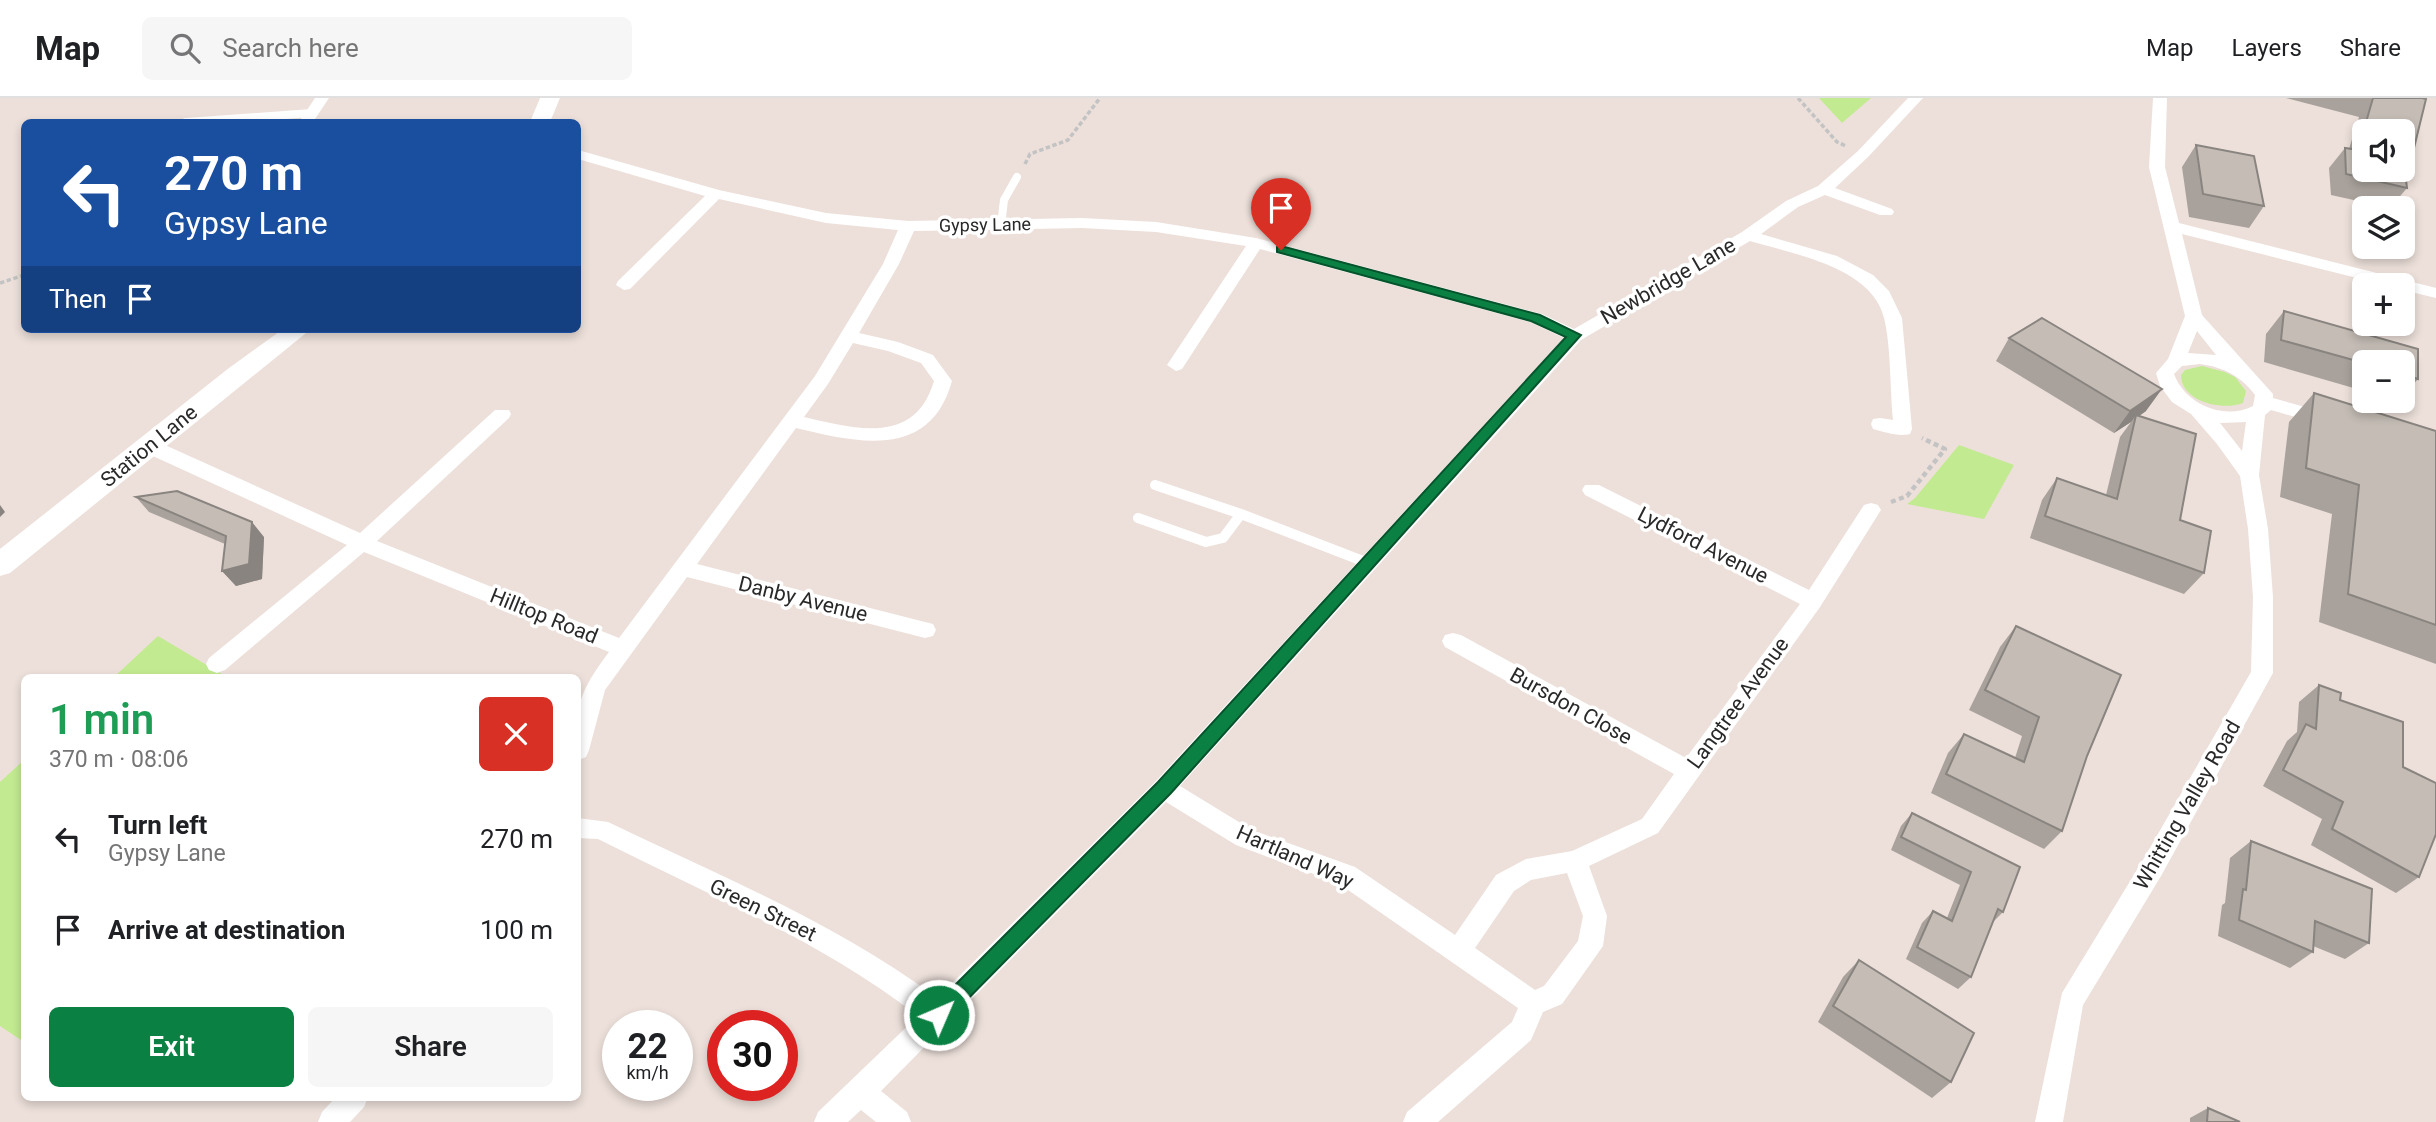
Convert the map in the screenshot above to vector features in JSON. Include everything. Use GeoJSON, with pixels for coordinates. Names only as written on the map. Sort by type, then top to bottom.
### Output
{"type":"FeatureCollection","features":[{"type":"Feature","properties":{"kind":"street"},"geometry":{"type":"LineString","coordinates":[[309,118],[322,98]]}},
{"type":"Feature","properties":{"kind":"street"},"geometry":{"type":"LineString","coordinates":[[541,119],[550,98]]}},
{"type":"Feature","properties":{"kind":"street","name":"Newbridge Lane"},"geometry":{"type":"LineString","coordinates":[[828,1122],[939,1015],[1164,788],[1575,335],[1748,235],[1792,204],[1824,189],[1863,154],[1916,98]]}},
{"type":"Feature","properties":{"kind":"street"},"geometry":{"type":"LineString","coordinates":[[2160,98],[2157,167],[2194,316],[2215,344],[2259,387],[2260,408],[2344,425]]}},
{"type":"Feature","properties":{"kind":"street","name":"Gypsy Lane"},"geometry":{"type":"LineString","coordinates":[[581,155],[716,194],[826,218],[908,226],[1082,223],[1156,227],[1256,243],[1536,318],[1575,335]]}},
{"type":"Feature","properties":{"kind":"street"},"geometry":{"type":"LineString","coordinates":[[1824,189],[1886,212]]}},
{"type":"Feature","properties":{"kind":"street"},"geometry":{"type":"LineString","coordinates":[[624,285],[716,194]]}},
{"type":"Feature","properties":{"kind":"street"},"geometry":{"type":"LineString","coordinates":[[622,648],[794,421],[850,337],[891,264],[908,226]]}},
{"type":"Feature","properties":{"kind":"street"},"geometry":{"type":"LineString","coordinates":[[2174,227],[2436,293]]}},
{"type":"Feature","properties":{"kind":"street"},"geometry":{"type":"LineString","coordinates":[[1748,235],[1831,260],[1867,279],[1883,295],[1893,318],[1903,429],[1880,424]]}},
{"type":"Feature","properties":{"kind":"street"},"geometry":{"type":"LineString","coordinates":[[1176,365],[1256,243]]}},
{"type":"Feature","properties":{"kind":"street","name":"Whitting Valley Road"},"geometry":{"type":"LineString","coordinates":[[2194,316],[2176,360],[2165,373],[2166,381],[2181,399],[2194,407],[2228,418],[2244,418],[2260,408]]}},
{"type":"Feature","properties":{"kind":"street","name":"Station Lane"},"geometry":{"type":"LineString","coordinates":[[0,565],[238,374],[294,333]]}},
{"type":"Feature","properties":{"kind":"street"},"geometry":{"type":"LineString","coordinates":[[794,421],[868,437],[907,429],[932,410],[943,381],[927,359],[892,345],[850,337]]}},
{"type":"Feature","properties":{"kind":"street"},"geometry":{"type":"LineString","coordinates":[[2176,360],[2207,359],[2243,372]]}},
{"type":"Feature","properties":{"kind":"street","name":"Whitting Valley Road"},"geometry":{"type":"LineString","coordinates":[[2194,407],[2224,439],[2249,475]]}},
{"type":"Feature","properties":{"kind":"street","name":"Whitting Valley Road"},"geometry":{"type":"LineString","coordinates":[[2049,1122],[2071,1002],[2152,868],[2262,673],[2261,570],[2249,475],[2260,408]]}},
{"type":"Feature","properties":{"kind":"street"},"geometry":{"type":"LineString","coordinates":[[217,664],[362,543],[502,414]]}},
{"type":"Feature","properties":{"kind":"street","name":"Hilltop Road"},"geometry":{"type":"LineString","coordinates":[[149,446],[362,543],[622,648],[595,687],[581,739]]}},
{"type":"Feature","properties":{"kind":"street","name":"Lydford Avenue"},"geometry":{"type":"LineString","coordinates":[[1592,490],[1813,601]]}},
{"type":"Feature","properties":{"kind":"street","name":"Langtree Avenue"},"geometry":{"type":"LineString","coordinates":[[1457,953],[1504,883],[1526,870],[1575,861],[1650,826],[1813,601],[1871,510]]}},
{"type":"Feature","properties":{"kind":"street","name":"Danby Avenue"},"geometry":{"type":"LineString","coordinates":[[681,568],[925,630]]}},
{"type":"Feature","properties":{"kind":"street","name":"Bursdon Close"},"geometry":{"type":"LineString","coordinates":[[1453,641],[1688,770]]}},
{"type":"Feature","properties":{"kind":"street","name":"Hartland Way"},"geometry":{"type":"LineString","coordinates":[[1164,788],[1244,838],[1346,875],[1457,953]]}},
{"type":"Feature","properties":{"kind":"street","name":"Green Street"},"geometry":{"type":"LineString","coordinates":[[581,828],[600,829],[817,936],[898,982],[939,1015]]}},
{"type":"Feature","properties":{"kind":"street"},"geometry":{"type":"LineString","coordinates":[[1417,1122],[1522,1031],[1533,1003],[1553,995],[1590,946],[1595,916],[1575,861]]}},
{"type":"Feature","properties":{"kind":"street"},"geometry":{"type":"LineString","coordinates":[[1457,953],[1533,1003]]}},
{"type":"Feature","properties":{"kind":"street"},"geometry":{"type":"LineString","coordinates":[[861,1092],[897,1122]]}},
{"type":"Feature","properties":{"kind":"street"},"geometry":{"type":"LineString","coordinates":[[332,1122],[350,1101]]}},
{"type":"Feature","properties":{"kind":"lane"},"geometry":{"type":"LineString","coordinates":[[278,119],[309,118]]}},
{"type":"Feature","properties":{"kind":"lane"},"geometry":{"type":"LineString","coordinates":[[1001,225],[1004,200],[1017,177]]}},
{"type":"Feature","properties":{"kind":"lane"},"geometry":{"type":"LineString","coordinates":[[1155,485],[1241,514],[1368,563]]}},
{"type":"Feature","properties":{"kind":"lane"},"geometry":{"type":"LineString","coordinates":[[1138,518],[1206,542],[1217,543],[1223,540],[1241,514]]}},
{"type":"Feature","properties":{"kind":"path"},"geometry":{"type":"LineString","coordinates":[[1017,177],[1030,154],[1068,140],[1100,98]]}},
{"type":"Feature","properties":{"kind":"path"},"geometry":{"type":"LineString","coordinates":[[1798,98],[1837,142],[1863,154]]}},
{"type":"Feature","properties":{"kind":"path"},"geometry":{"type":"LineString","coordinates":[[0,283],[21,276]]}},
{"type":"Feature","properties":{"kind":"path"},"geometry":{"type":"LineString","coordinates":[[1871,510],[1907,496],[1945,449],[1903,429]]}},
{"type":"Feature","properties":{"kind":"green space"},"geometry":{"type":"Polygon","coordinates":[[[1819,98],[1871,98],[1842,123],[1819,98]]]}},
{"type":"Feature","properties":{"kind":"green space"},"geometry":{"type":"Polygon","coordinates":[[[2202,366],[2235,377],[2246,391],[2243,403],[2215,405],[2195,398],[2188,392],[2181,375],[2185,370],[2202,366]]]}},
{"type":"Feature","properties":{"kind":"green space"},"geometry":{"type":"Polygon","coordinates":[[[1959,445],[2014,465],[1984,519],[1907,504],[1915,498],[1959,445]]]}},
{"type":"Feature","properties":{"kind":"green space"},"geometry":{"type":"Polygon","coordinates":[[[158,636],[222,674],[117,674],[158,636]]]}},
{"type":"Feature","properties":{"kind":"green space"},"geometry":{"type":"Polygon","coordinates":[[[21,763],[21,1040],[0,1026],[0,782],[21,763]]]}},
{"type":"Feature","properties":{"kind":"building"},"geometry":{"type":"Polygon","coordinates":[[[2373,98],[2426,99],[2415,144],[2415,119],[2367,119],[2373,98]]]}},
{"type":"Feature","properties":{"kind":"building"},"geometry":{"type":"Polygon","coordinates":[[[2196,145],[2254,156],[2264,206],[2203,194],[2196,145]]]}},
{"type":"Feature","properties":{"kind":"building"},"geometry":{"type":"Polygon","coordinates":[[[2345,148],[2352,149],[2352,175],[2346,174],[2345,148]]]}},
{"type":"Feature","properties":{"kind":"building"},"geometry":{"type":"Polygon","coordinates":[[[2381,182],[2406,182],[2407,188],[2381,182]]]}},
{"type":"Feature","properties":{"kind":"building"},"geometry":{"type":"Polygon","coordinates":[[[2284,311],[2352,330],[2352,336],[2372,336],[2418,349],[2418,379],[2415,378],[2415,350],[2352,350],[2352,360],[2281,340],[2284,311]]]}},
{"type":"Feature","properties":{"kind":"building"},"geometry":{"type":"Polygon","coordinates":[[[2042,318],[2162,389],[2130,411],[2009,338],[2042,318]]]}},
{"type":"Feature","properties":{"kind":"building"},"geometry":{"type":"Polygon","coordinates":[[[2314,393],[2352,405],[2352,413],[2378,413],[2436,431],[2436,625],[2348,594],[2359,485],[2306,468],[2314,393]]]}},
{"type":"Feature","properties":{"kind":"building"},"geometry":{"type":"Polygon","coordinates":[[[2136,415],[2196,434],[2180,520],[2211,531],[2204,573],[2045,516],[2057,478],[2117,499],[2136,415]]]}},
{"type":"Feature","properties":{"kind":"building"},"geometry":{"type":"Polygon","coordinates":[[[177,491],[252,522],[249,564],[222,571],[226,536],[136,497],[177,491]]]}},
{"type":"Feature","properties":{"kind":"building"},"geometry":{"type":"Polygon","coordinates":[[[2016,626],[2121,675],[2087,756],[2062,831],[1946,774],[1964,734],[2024,762],[2039,717],[1985,690],[2016,626]]]}},
{"type":"Feature","properties":{"kind":"building"},"geometry":{"type":"Polygon","coordinates":[[[2319,685],[2341,693],[2340,700],[2403,722],[2403,767],[2436,783],[2436,834],[2419,877],[2332,829],[2343,802],[2283,770],[2306,724],[2316,729],[2319,685]]]}},
{"type":"Feature","properties":{"kind":"building"},"geometry":{"type":"Polygon","coordinates":[[[1912,813],[2020,867],[2003,912],[1998,909],[1971,977],[1917,947],[1933,911],[1952,921],[1971,872],[1901,837],[1912,813]]]}},
{"type":"Feature","properties":{"kind":"building"},"geometry":{"type":"Polygon","coordinates":[[[2251,841],[2372,889],[2369,943],[2315,921],[2313,952],[2239,920],[2243,889],[2246,890],[2251,841]]]}},
{"type":"Feature","properties":{"kind":"building"},"geometry":{"type":"Polygon","coordinates":[[[1859,960],[1974,1033],[1951,1082],[1833,1006],[1859,960]]]}},
{"type":"Feature","properties":{"kind":"building"},"geometry":{"type":"Polygon","coordinates":[[[2208,1108],[2240,1122],[2207,1122],[2208,1108]]]}},
{"type":"Feature","properties":{"kind":"route"},"geometry":{"type":"LineString","coordinates":[[939,1015],[1164,788],[1575,335],[1536,318],[1281,250]]}}]}
